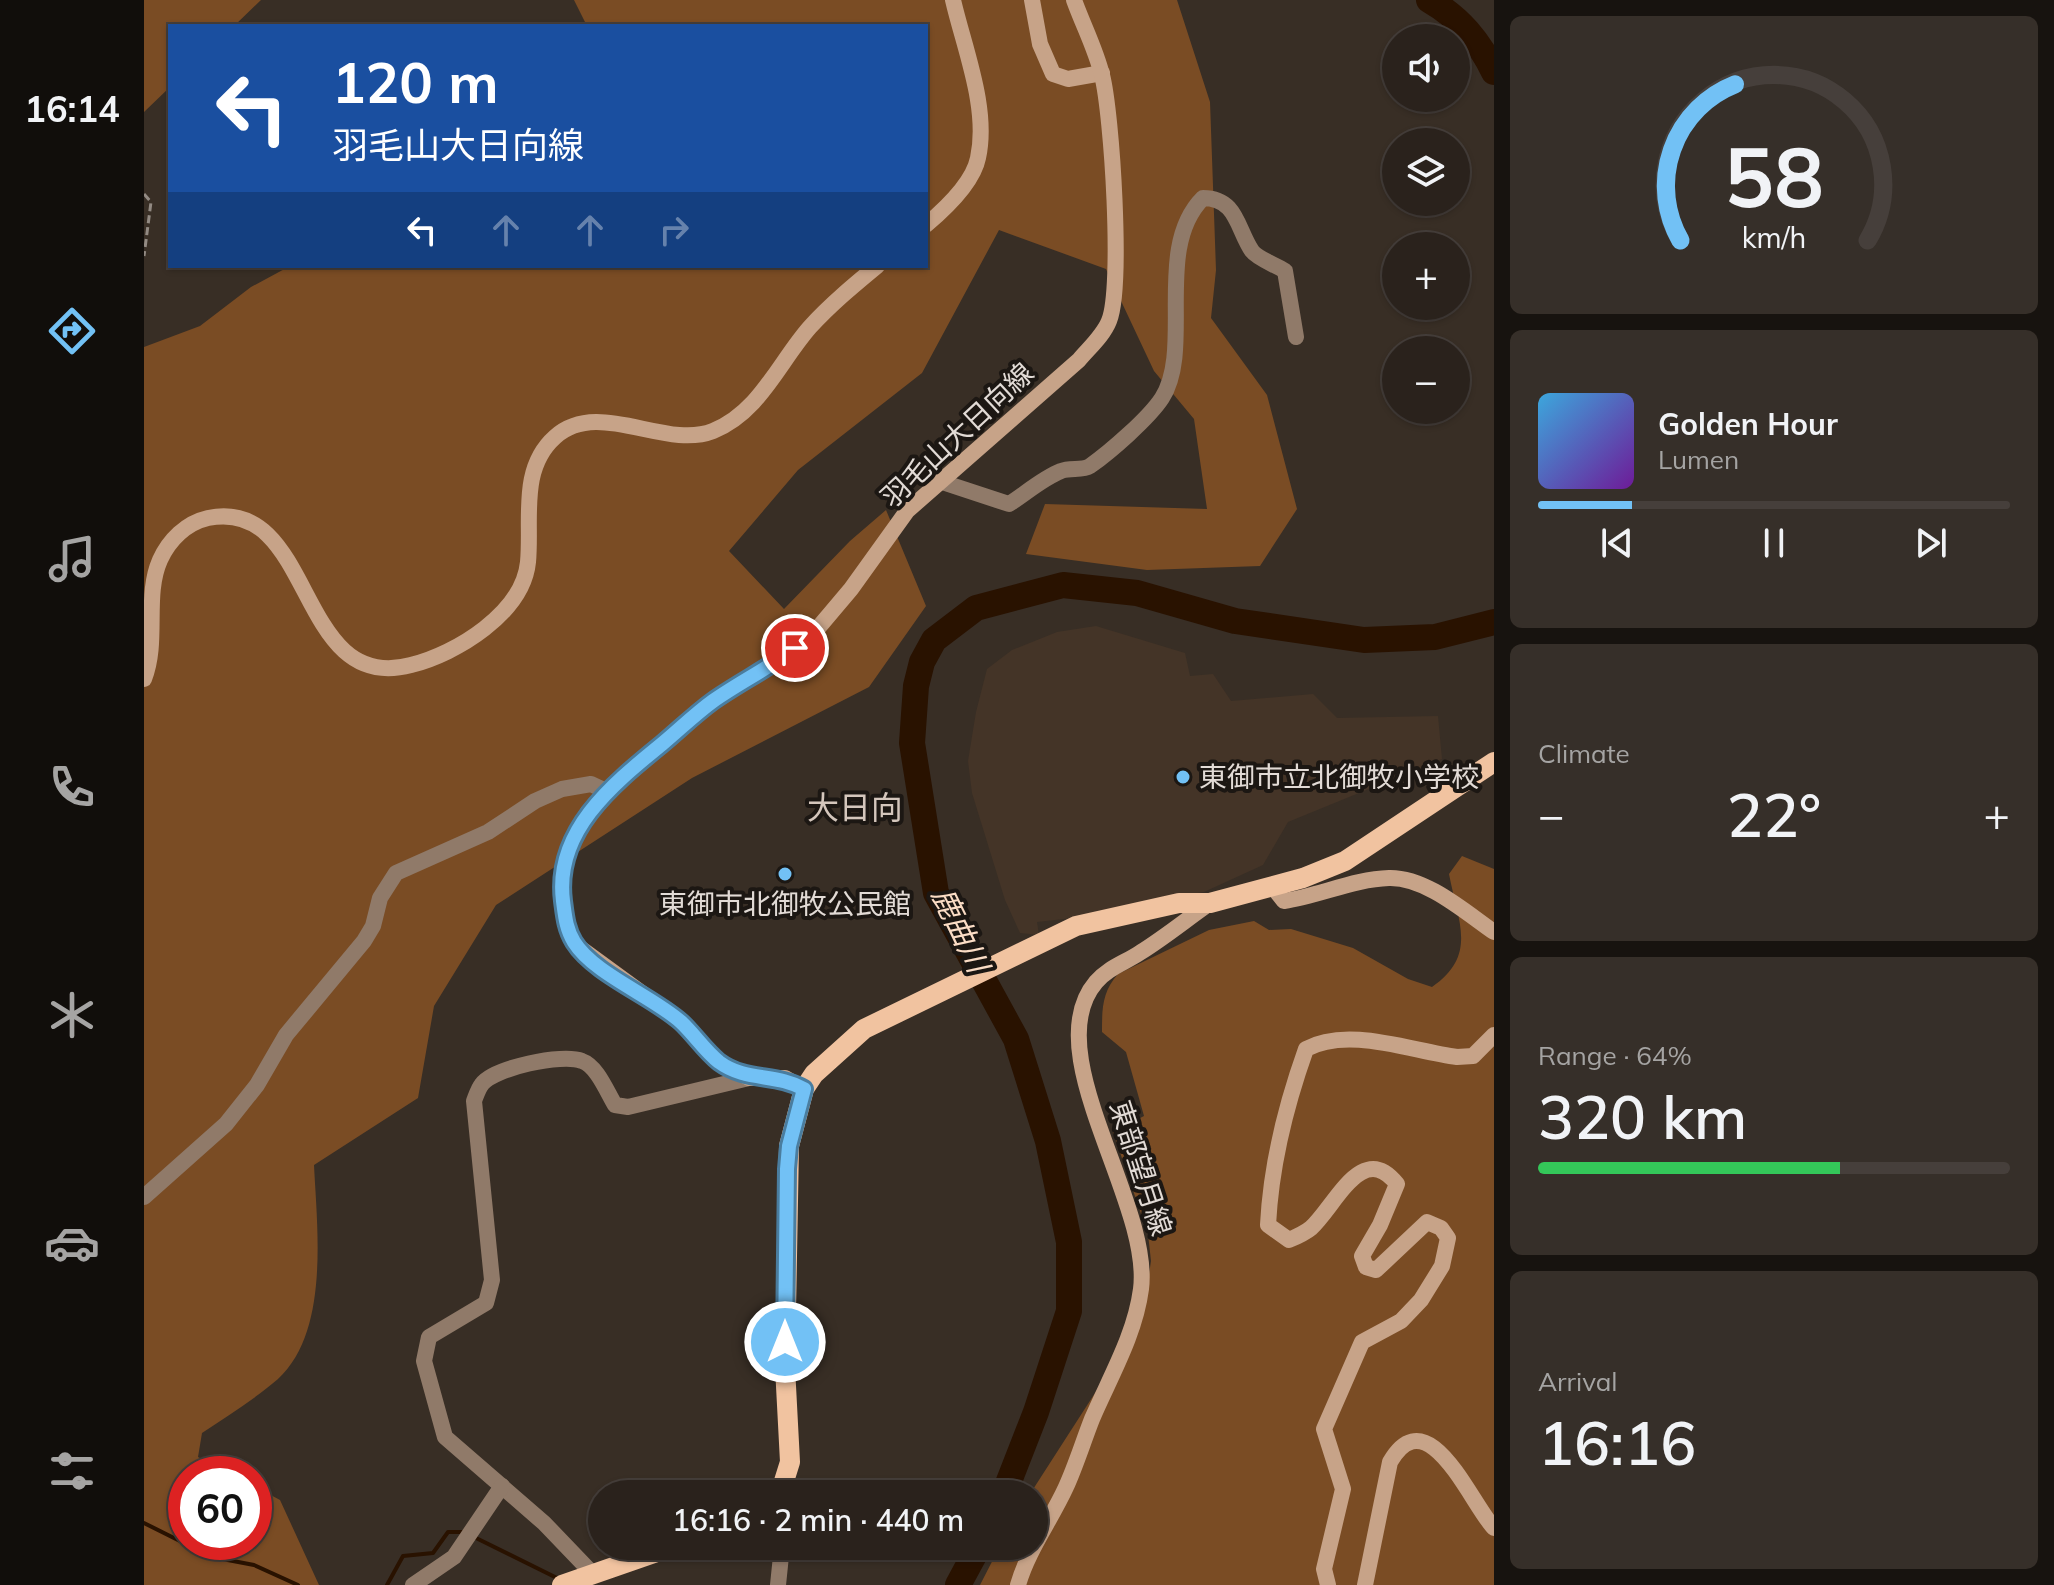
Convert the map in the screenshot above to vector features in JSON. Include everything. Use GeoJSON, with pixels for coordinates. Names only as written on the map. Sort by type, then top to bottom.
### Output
{"type":"FeatureCollection","features":[{"type":"Feature","properties":{"kind":"main road"},"geometry":{"type":"LineString","coordinates":[[928,223],[958,193],[978,159],[978,111],[953,0]]}},
{"type":"Feature","properties":{"kind":"main road"},"geometry":{"type":"LineString","coordinates":[[1032,0],[1040,44],[1053,74],[1068,79],[1102,73]]}},
{"type":"Feature","properties":{"kind":"main road","name":"羽毛山大日向線"},"geometry":{"type":"LineString","coordinates":[[804,1089],[785,1078],[749,1078],[719,1062],[680,1021],[594,962],[576,945],[566,926],[562,870],[575,834],[588,812],[712,702],[777,662],[813,634],[851,589],[907,511],[1079,360],[1110,319],[1114,291],[1113,180],[1102,73],[1074,0]]}},
{"type":"Feature","properties":{"kind":"main road"},"geometry":{"type":"LineString","coordinates":[[144,679],[151,657],[158,564],[167,546],[200,520],[229,515],[265,531],[279,548],[330,637],[358,662],[374,668],[410,666],[461,643],[489,623],[509,603],[522,581],[528,566],[531,480],[544,450],[555,436],[570,427],[598,423],[688,437],[730,423],[766,389],[811,326],[875,268]]}},
{"type":"Feature","properties":{"kind":"main road"},"geometry":{"type":"LineString","coordinates":[[784,1480],[790,1462],[785,1367],[786,1192],[789,1146],[804,1089],[864,1029],[1037,943],[1102,918],[1179,903],[1210,903],[1273,887],[1345,861],[1494,762]]}},
{"type":"Feature","properties":{"kind":"main road"},"geometry":{"type":"LineString","coordinates":[[1273,887],[1284,901],[1313,897],[1387,878],[1405,879],[1449,902],[1494,932]]}},
{"type":"Feature","properties":{"kind":"main road","name":"東部望月線"},"geometry":{"type":"LineString","coordinates":[[1018,1585],[1027,1560],[1066,1487],[1118,1362],[1141,1290],[1138,1236],[1084,1074],[1077,1035],[1080,1011],[1087,993],[1113,967],[1140,953],[1210,903]]}},
{"type":"Feature","properties":{"kind":"main road"},"geometry":{"type":"LineString","coordinates":[[1328,1585],[1324,1569],[1343,1489],[1324,1429],[1362,1342],[1401,1321],[1421,1300],[1442,1266],[1448,1238],[1441,1228],[1427,1222],[1376,1270],[1366,1267],[1362,1256],[1380,1225],[1397,1184],[1387,1171],[1374,1167],[1358,1173],[1310,1229],[1300,1235],[1289,1240],[1268,1225],[1270,1191],[1297,1076],[1306,1049],[1322,1040],[1343,1037],[1457,1057],[1473,1056],[1494,1035]]}},
{"type":"Feature","properties":{"kind":"main road"},"geometry":{"type":"LineString","coordinates":[[1365,1585],[1390,1462],[1398,1448],[1407,1443],[1428,1444],[1453,1464],[1494,1528]]}},
{"type":"Feature","properties":{"kind":"main road"},"geometry":{"type":"LineString","coordinates":[[562,1585],[629,1560]]}},
{"type":"Feature","properties":{"kind":"street"},"geometry":{"type":"LineString","coordinates":[[939,481],[1009,504],[1062,470],[1088,468],[1151,411],[1163,396],[1169,376],[1175,281],[1183,231],[1190,211],[1203,198],[1226,203],[1240,222],[1253,253],[1285,271],[1296,337]]}},
{"type":"Feature","properties":{"kind":"street"},"geometry":{"type":"LineString","coordinates":[[144,1197],[239,1108],[272,1063],[286,1035],[364,941],[387,883],[396,873],[488,832],[535,801],[562,789],[591,784],[608,792]]}},
{"type":"Feature","properties":{"kind":"street"},"geometry":{"type":"LineString","coordinates":[[591,1572],[544,1523],[445,1437],[424,1361],[429,1337],[486,1303],[492,1280],[474,1101],[483,1082],[508,1070],[557,1058],[583,1061],[594,1071],[615,1105],[628,1107],[749,1078]]}},
{"type":"Feature","properties":{"kind":"street"},"geometry":{"type":"LineString","coordinates":[[413,1585],[454,1557],[502,1486]]}},
{"type":"Feature","properties":{"kind":"street"},"geometry":{"type":"LineString","coordinates":[[778,1585],[781,1560]]}},
{"type":"Feature","properties":{"kind":"path"},"geometry":{"type":"LineString","coordinates":[[144,194],[151,202],[151,214],[144,256]]}},
{"type":"Feature","properties":{"kind":"shaded area"},"geometry":{"type":"Polygon","coordinates":[[[144,0],[261,0],[236,24],[168,24],[168,89],[144,112],[144,0]]]}},
{"type":"Feature","properties":{"kind":"shaded area"},"geometry":{"type":"Polygon","coordinates":[[[574,0],[1177,0],[1210,102],[1216,270],[1211,318],[1267,395],[1297,509],[1260,566],[1147,570],[1026,554],[1045,504],[1207,509],[1194,419],[1154,371],[1106,269],[999,230],[922,373],[798,470],[729,551],[784,609],[850,541],[886,510],[926,606],[869,687],[692,778],[496,905],[434,1006],[418,1098],[314,1165],[317,1278],[306,1334],[295,1359],[278,1379],[202,1433],[198,1456],[168,1456],[168,1560],[272,1560],[272,1496],[280,1500],[319,1585],[144,1585],[144,347],[200,326],[251,287],[286,268],[928,268],[928,24],[586,24],[574,0]]]}},
{"type":"Feature","properties":{"kind":"shaded area","name":"東御市立北御牧小学校"},"geometry":{"type":"Polygon","coordinates":[[[1096,626],[1185,653],[1190,676],[1213,674],[1231,701],[1313,694],[1337,718],[1438,716],[1442,759],[1288,822],[1263,865],[1204,892],[1097,911],[1074,922],[1073,918],[1037,922],[1039,935],[1020,933],[1005,900],[972,793],[968,761],[976,712],[987,669],[1012,650],[1057,632],[1096,626]]]}},
{"type":"Feature","properties":{"kind":"shaded area"},"geometry":{"type":"Polygon","coordinates":[[[1462,856],[1494,869],[1494,1585],[980,1585],[993,1560],[1048,1560],[1048,1480],[1039,1480],[1142,1320],[1151,1261],[1148,1234],[1113,1132],[1144,1116],[1126,1052],[1102,1032],[1104,1001],[1109,987],[1118,974],[1209,930],[1254,921],[1269,930],[1291,929],[1353,948],[1408,979],[1432,987],[1446,975],[1460,950],[1460,922],[1449,874],[1462,856]]]}},
{"type":"Feature","properties":{"kind":"waterway","name":"鹿曲川"},"geometry":{"type":"LineString","coordinates":[[1429,0],[1468,31],[1494,72]]}},
{"type":"Feature","properties":{"kind":"waterway","name":"鹿曲川"},"geometry":{"type":"LineString","coordinates":[[1009,1480],[1036,1412],[1069,1311],[1069,1242],[1048,1141],[1016,1039],[936,893],[912,743],[916,686],[922,662],[934,640],[976,608],[1063,585],[1137,593],[1235,621],[1364,640],[1435,637],[1494,622]]}},
{"type":"Feature","properties":{"kind":"waterway"},"geometry":{"type":"LineString","coordinates":[[144,1523],[212,1557],[254,1565],[298,1585]]}},
{"type":"Feature","properties":{"kind":"waterway"},"geometry":{"type":"LineString","coordinates":[[387,1585],[403,1556],[433,1553],[448,1532],[464,1532]]}},
{"type":"Feature","properties":{"kind":"waterway"},"geometry":{"type":"LineString","coordinates":[[472,1536],[561,1580]]}},
{"type":"Feature","properties":{"kind":"waterway","name":"鹿曲川"},"geometry":{"type":"LineString","coordinates":[[958,1585],[971,1560]]}},
{"type":"Feature","properties":{"kind":"place","name":"東御市立北御牧小学校"},"geometry":{"type":"Point","coordinates":[1183,777]}},
{"type":"Feature","properties":{"kind":"place","name":"東御市北御牧公民館"},"geometry":{"type":"Point","coordinates":[785,874]}},
{"type":"Feature","properties":{"kind":"district","name":"大日向"},"geometry":{"type":"Point","coordinates":[855,808]}},
{"type":"Feature","properties":{"kind":"route"},"geometry":{"type":"LineString","coordinates":[[785,1342],[787,1169],[789,1146],[804,1089],[785,1078],[749,1078],[719,1062],[680,1021],[594,962],[576,945],[566,926],[561,891],[562,870],[575,834],[588,812],[639,763],[712,702],[795,648]]}}]}
